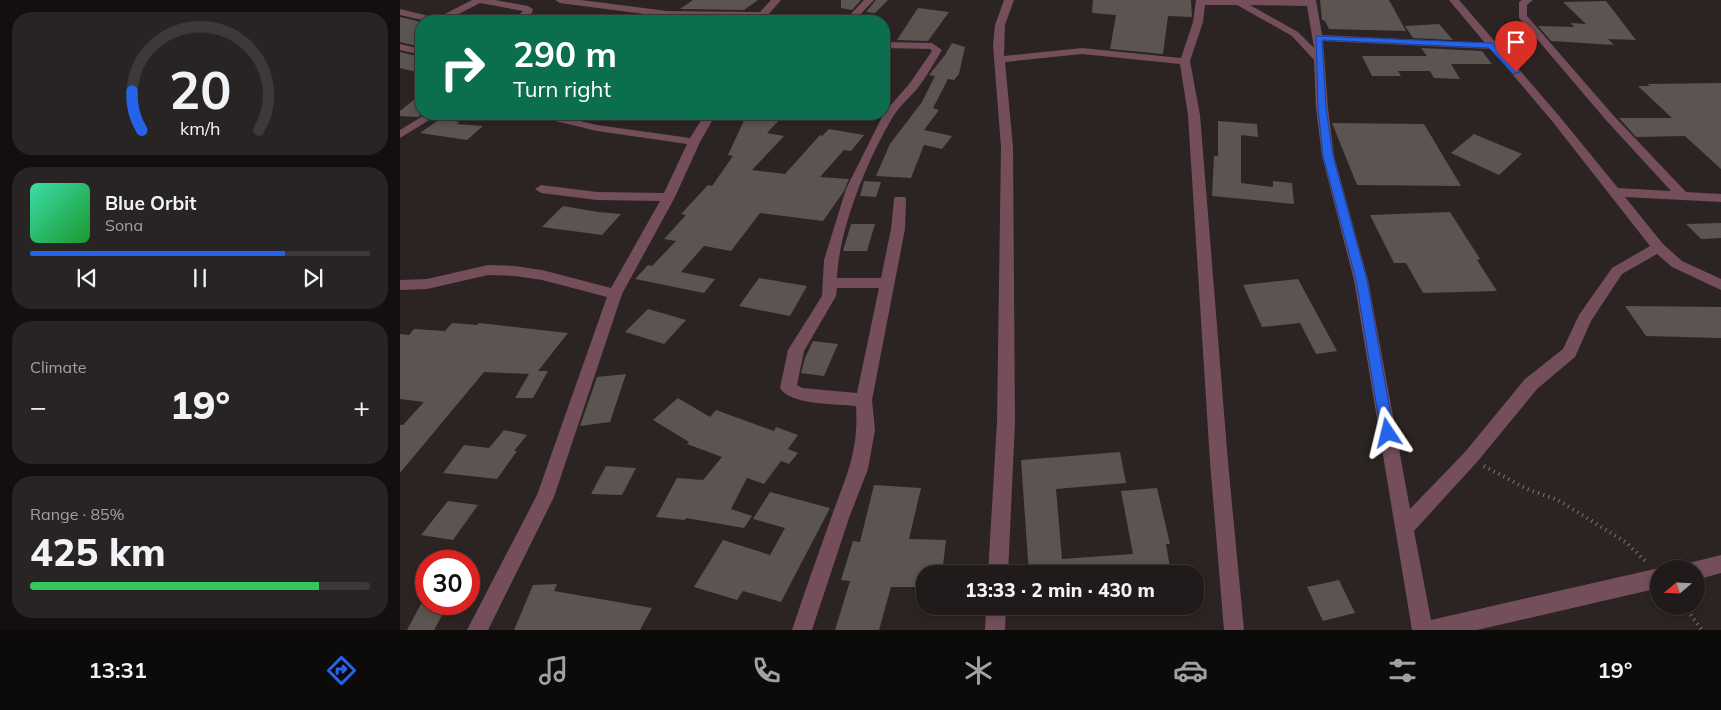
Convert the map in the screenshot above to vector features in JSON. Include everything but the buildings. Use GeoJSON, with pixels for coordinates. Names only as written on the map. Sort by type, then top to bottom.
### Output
{"type":"FeatureCollection","features":[{"type":"Feature","properties":{"kind":"street"},"geometry":{"type":"LineString","coordinates":[[443,15],[466,0]]}},
{"type":"Feature","properties":{"kind":"street"},"geometry":{"type":"LineString","coordinates":[[446,15],[479,0],[528,9],[526,15]]}},
{"type":"Feature","properties":{"kind":"street"},"geometry":{"type":"LineString","coordinates":[[560,0],[667,14],[691,15]]}},
{"type":"Feature","properties":{"kind":"street"},"geometry":{"type":"LineString","coordinates":[[764,15],[776,0]]}},
{"type":"Feature","properties":{"kind":"street"},"geometry":{"type":"LineString","coordinates":[[855,15],[869,0]]}},
{"type":"Feature","properties":{"kind":"street"},"geometry":{"type":"LineString","coordinates":[[998,565],[1006,392],[1007,147],[998,45],[1000,25],[1009,0]]}},
{"type":"Feature","properties":{"kind":"street"},"geometry":{"type":"LineString","coordinates":[[1454,0],[1556,119],[1658,247],[1678,264],[1721,284]]}},
{"type":"Feature","properties":{"kind":"street"},"geometry":{"type":"LineString","coordinates":[[1528,0],[1522,4],[1522,16],[1609,117],[1682,195]]}},
{"type":"Feature","properties":{"kind":"street"},"geometry":{"type":"LineString","coordinates":[[1234,630],[1218,462],[1194,115],[1185,61],[1198,22],[1201,1],[1240,3],[1312,1],[1318,38],[1322,108],[1328,156],[1361,280],[1422,630]]}},
{"type":"Feature","properties":{"kind":"street"},"geometry":{"type":"LineString","coordinates":[[469,15],[494,2]]}},
{"type":"Feature","properties":{"kind":"street"},"geometry":{"type":"LineString","coordinates":[[1240,3],[1295,34],[1320,60]]}},
{"type":"Feature","properties":{"kind":"street"},"geometry":{"type":"LineString","coordinates":[[400,12],[415,15]]}},
{"type":"Feature","properties":{"kind":"street"},"geometry":{"type":"LineString","coordinates":[[1318,38],[1492,46]]}},
{"type":"Feature","properties":{"kind":"street"},"geometry":{"type":"LineString","coordinates":[[890,45],[932,46],[937,50],[914,85],[890,113]]}},
{"type":"Feature","properties":{"kind":"street"},"geometry":{"type":"LineString","coordinates":[[400,47],[415,51]]}},
{"type":"Feature","properties":{"kind":"street"},"geometry":{"type":"LineString","coordinates":[[999,60],[1082,51],[1185,61]]}},
{"type":"Feature","properties":{"kind":"street"},"geometry":{"type":"LineString","coordinates":[[400,135],[424,120]]}},
{"type":"Feature","properties":{"kind":"street"},"geometry":{"type":"LineString","coordinates":[[563,120],[597,128],[694,142]]}},
{"type":"Feature","properties":{"kind":"street"},"geometry":{"type":"LineString","coordinates":[[478,630],[545,497],[616,294],[669,197],[694,142],[707,120]]}},
{"type":"Feature","properties":{"kind":"street"},"geometry":{"type":"LineString","coordinates":[[864,400],[807,395],[788,388],[796,350],[828,296],[831,283],[831,260],[852,189],[886,120]]}},
{"type":"Feature","properties":{"kind":"street"},"geometry":{"type":"LineString","coordinates":[[541,189],[597,196],[669,197]]}},
{"type":"Feature","properties":{"kind":"street"},"geometry":{"type":"LineString","coordinates":[[1613,192],[1721,198]]}},
{"type":"Feature","properties":{"kind":"street"},"geometry":{"type":"LineString","coordinates":[[802,630],[840,518],[859,469],[866,430],[864,400],[898,229],[900,200]]}},
{"type":"Feature","properties":{"kind":"street"},"geometry":{"type":"LineString","coordinates":[[1404,529],[1471,457],[1531,384],[1569,353],[1584,319],[1617,271],[1658,247]]}},
{"type":"Feature","properties":{"kind":"street"},"geometry":{"type":"LineString","coordinates":[[400,285],[427,284],[488,270],[515,271],[542,275],[616,294]]}},
{"type":"Feature","properties":{"kind":"street"},"geometry":{"type":"LineString","coordinates":[[831,283],[887,283]]}},
{"type":"Feature","properties":{"kind":"street"},"geometry":{"type":"LineString","coordinates":[[1705,568],[1721,564]]}},
{"type":"Feature","properties":{"kind":"street"},"geometry":{"type":"LineString","coordinates":[[1432,630],[1650,575]]}},
{"type":"Feature","properties":{"kind":"street"},"geometry":{"type":"LineString","coordinates":[[995,630],[996,615]]}},
{"type":"Feature","properties":{"kind":"path"},"geometry":{"type":"LineString","coordinates":[[1471,457],[1491,471],[1527,489],[1558,500],[1627,543],[1650,567]]}},
{"type":"Feature","properties":{"kind":"path"},"geometry":{"type":"LineString","coordinates":[[1691,615],[1702,630]]}},
{"type":"Feature","properties":{"kind":"route"},"geometry":{"type":"LineString","coordinates":[[1388,433],[1361,280],[1328,156],[1322,108],[1318,38],[1492,46],[1516,72]]}}]}
